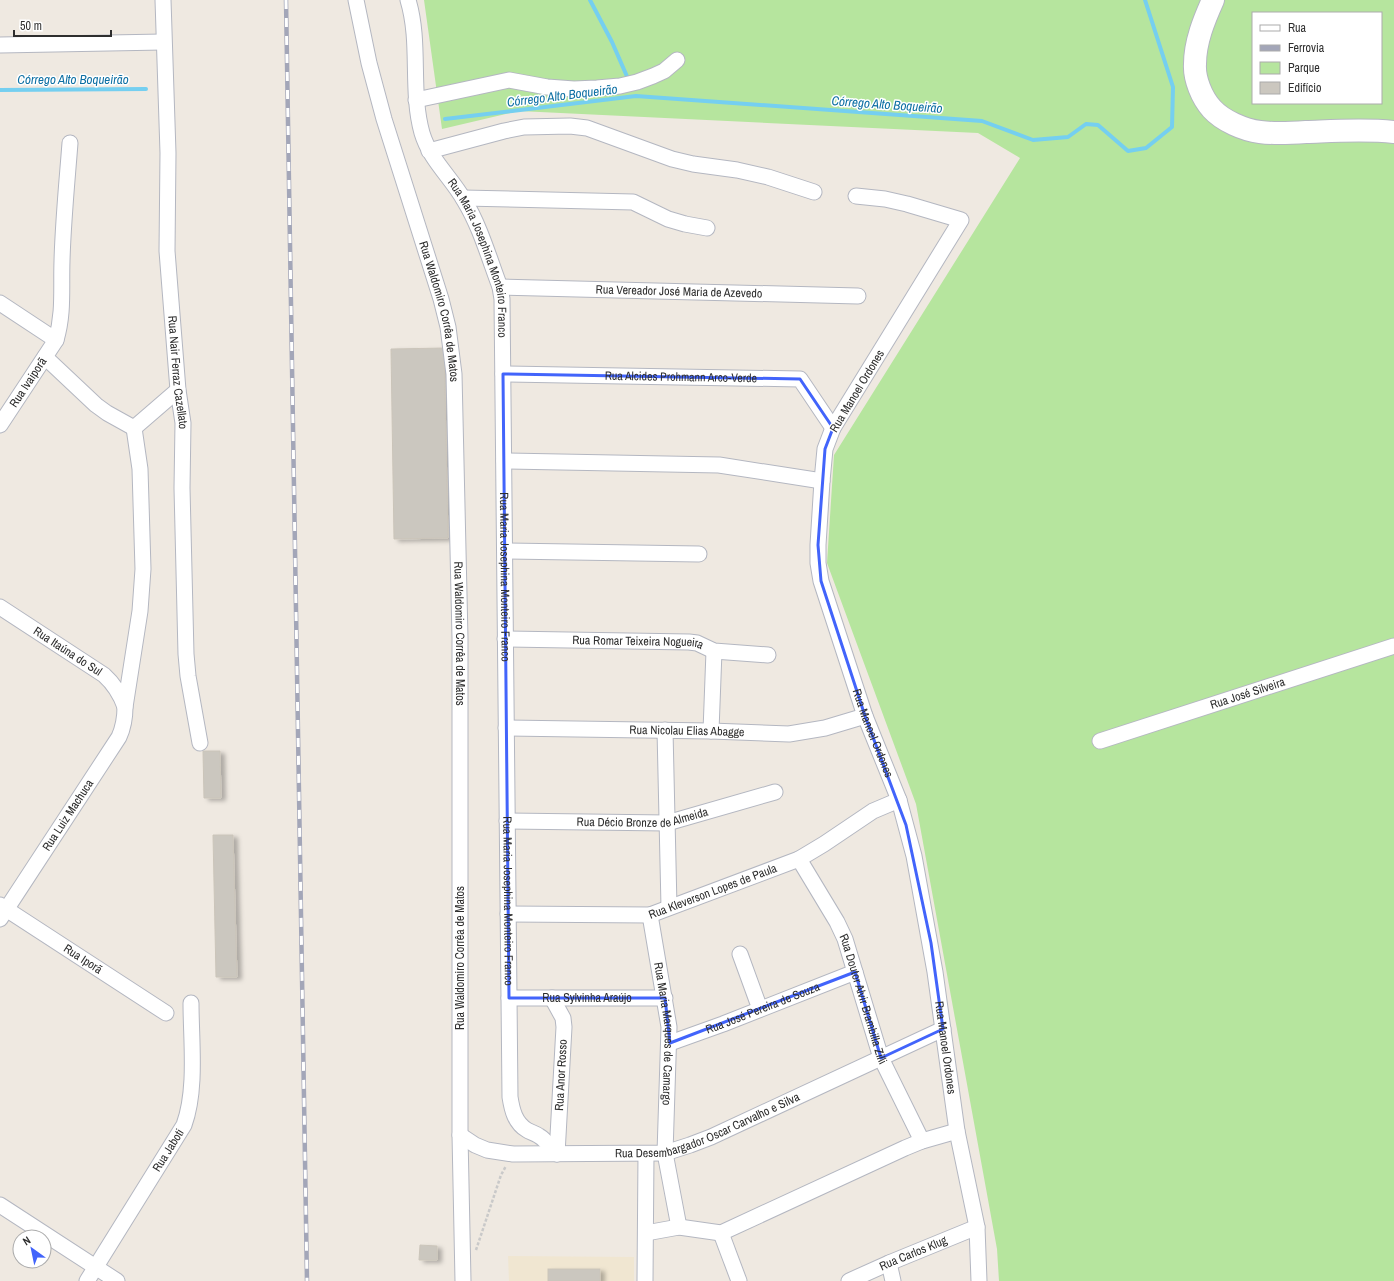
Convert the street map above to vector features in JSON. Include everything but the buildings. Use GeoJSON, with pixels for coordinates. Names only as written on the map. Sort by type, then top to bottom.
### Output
{"type":"FeatureCollection","features":[{"type":"Feature","properties":{"kind":"street","name":"Rua Nair Ferraz Cazellato"},"geometry":{"type":"LineString","coordinates":[[163,0],[168,153],[167,251],[178,390],[183,423],[182,488],[186,654],[188,676],[200,743]]}},
{"type":"Feature","properties":{"kind":"street","name":"Rua Waldomiro Corrêa de Matos"},"geometry":{"type":"LineString","coordinates":[[356,0],[378,98],[441,299],[452,350],[454,374],[460,638],[460,1135],[463,1281]]}},
{"type":"Feature","properties":{"kind":"street","name":"Rua Maria Josephina Monteiro Franco"},"geometry":{"type":"LineString","coordinates":[[408,0],[413,18],[416,100],[422,134],[435,160],[464,198],[477,226],[500,287],[502,299],[510,1097],[512,1109],[519,1124],[526,1130],[539,1136],[557,1154]]}},
{"type":"Feature","properties":{"kind":"street"},"geometry":{"type":"LineString","coordinates":[[1213,0],[1200,34],[1194,64],[1196,78],[1202,94],[1212,108],[1223,118],[1259,132],[1277,133],[1375,130],[1394,132]]}},
{"type":"Feature","properties":{"kind":"street"},"geometry":{"type":"LineString","coordinates":[[0,45],[164,42]]}},
{"type":"Feature","properties":{"kind":"street"},"geometry":{"type":"LineString","coordinates":[[416,100],[509,80],[548,87],[574,89],[620,86],[637,82],[664,71],[677,60]]}},
{"type":"Feature","properties":{"kind":"street"},"geometry":{"type":"LineString","coordinates":[[430,151],[524,127],[570,126],[587,128],[672,159],[768,177],[814,192]]}},
{"type":"Feature","properties":{"kind":"street"},"geometry":{"type":"LineString","coordinates":[[0,303],[56,340],[63,302],[62,261],[70,142]]}},
{"type":"Feature","properties":{"kind":"street","name":"Rua Manoel Ordones"},"geometry":{"type":"LineString","coordinates":[[856,196],[907,204],[962,220],[833,428],[825,449],[818,563],[820,581],[865,716],[899,800],[914,856],[929,936],[957,1131],[977,1227],[979,1281]]}},
{"type":"Feature","properties":{"kind":"street"},"geometry":{"type":"LineString","coordinates":[[464,198],[633,202],[668,219],[707,228]]}},
{"type":"Feature","properties":{"kind":"street","name":"Rua Vereador José Maria de Azevedo"},"geometry":{"type":"LineString","coordinates":[[500,287],[858,296]]}},
{"type":"Feature","properties":{"kind":"street","name":"Rua Ivaiporã"},"geometry":{"type":"LineString","coordinates":[[0,425],[56,340]]}},
{"type":"Feature","properties":{"kind":"street"},"geometry":{"type":"LineString","coordinates":[[45,357],[96,405],[134,428],[178,390]]}},
{"type":"Feature","properties":{"kind":"street","name":"Rua Alcides Prohmann Arco-Verde"},"geometry":{"type":"LineString","coordinates":[[503,374],[800,379],[833,428]]}},
{"type":"Feature","properties":{"kind":"street","name":"Rua Luiz Machuca"},"geometry":{"type":"LineString","coordinates":[[2,911],[123,729],[139,617],[143,569],[140,469],[134,428]]}},
{"type":"Feature","properties":{"kind":"street"},"geometry":{"type":"LineString","coordinates":[[504,462],[719,465],[822,481]]}},
{"type":"Feature","properties":{"kind":"street"},"geometry":{"type":"LineString","coordinates":[[505,551],[699,554]]}},
{"type":"Feature","properties":{"kind":"street","name":"Rua Itaúna do Sul"},"geometry":{"type":"LineString","coordinates":[[0,607],[104,675],[113,683],[120,693],[125,707]]}},
{"type":"Feature","properties":{"kind":"street","name":"Rua Romar Teixeira Nogueira"},"geometry":{"type":"LineString","coordinates":[[505,639],[689,642],[697,643],[714,651],[768,655]]}},
{"type":"Feature","properties":{"kind":"street","name":"Rua José Silveira"},"geometry":{"type":"LineString","coordinates":[[1100,741],[1394,646]]}},
{"type":"Feature","properties":{"kind":"street"},"geometry":{"type":"LineString","coordinates":[[711,731],[714,651]]}},
{"type":"Feature","properties":{"kind":"street","name":"Rua Nicolau Elias Abagge"},"geometry":{"type":"LineString","coordinates":[[506,728],[711,731],[771,734],[805,732],[825,728],[865,716]]}},
{"type":"Feature","properties":{"kind":"street"},"geometry":{"type":"LineString","coordinates":[[665,730],[669,908]]}},
{"type":"Feature","properties":{"kind":"street","name":"Rua Décio Bronze de Almeida"},"geometry":{"type":"LineString","coordinates":[[507,821],[667,823],[775,792]]}},
{"type":"Feature","properties":{"kind":"street","name":"Rua Kleverson Lopes de Paula"},"geometry":{"type":"LineString","coordinates":[[508,914],[650,915],[799,859],[873,811],[899,800]]}},
{"type":"Feature","properties":{"kind":"street","name":"Rua Doutor Alvir Brambilla Zilli"},"geometry":{"type":"LineString","coordinates":[[799,859],[837,922],[845,940],[881,1058],[922,1141]]}},
{"type":"Feature","properties":{"kind":"street","name":"Rua Iporã"},"geometry":{"type":"LineString","coordinates":[[2,911],[166,1013]]}},
{"type":"Feature","properties":{"kind":"street","name":"Rua Maria Marques de Camargo"},"geometry":{"type":"LineString","coordinates":[[650,915],[668,1012],[670,1043],[665,1153],[679,1227]]}},
{"type":"Feature","properties":{"kind":"street"},"geometry":{"type":"LineString","coordinates":[[740,954],[760,1009]]}},
{"type":"Feature","properties":{"kind":"street","name":"Rua José Pereira de Souza"},"geometry":{"type":"LineString","coordinates":[[670,1043],[723,1024],[855,972]]}},
{"type":"Feature","properties":{"kind":"street","name":"Rua Sylvinha Araújo"},"geometry":{"type":"LineString","coordinates":[[509,998],[665,998]]}},
{"type":"Feature","properties":{"kind":"street","name":"Rua Anor Rosso"},"geometry":{"type":"LineString","coordinates":[[552,998],[563,1018],[564,1027],[557,1154]]}},
{"type":"Feature","properties":{"kind":"street","name":"Rua Jaboti"},"geometry":{"type":"LineString","coordinates":[[88,1281],[184,1125],[191,1095],[190,1003]]}},
{"type":"Feature","properties":{"kind":"street","name":"Rua Desembargador Oscar Carvalho e Silva"},"geometry":{"type":"LineString","coordinates":[[460,1135],[475,1145],[487,1150],[513,1154],[665,1153],[711,1137],[943,1029]]}},
{"type":"Feature","properties":{"kind":"street"},"geometry":{"type":"LineString","coordinates":[[646,1233],[679,1227],[721,1233],[922,1141],[957,1131]]}},
{"type":"Feature","properties":{"kind":"street"},"geometry":{"type":"LineString","coordinates":[[646,1154],[646,1281]]}},
{"type":"Feature","properties":{"kind":"street"},"geometry":{"type":"LineString","coordinates":[[0,1205],[117,1281]]}},
{"type":"Feature","properties":{"kind":"street","name":"Rua Carlos Klug"},"geometry":{"type":"LineString","coordinates":[[849,1281],[977,1227]]}},
{"type":"Feature","properties":{"kind":"street"},"geometry":{"type":"LineString","coordinates":[[721,1233],[739,1281]]}},
{"type":"Feature","properties":{"kind":"street"},"geometry":{"type":"LineString","coordinates":[[889,1263],[893,1281]]}},
{"type":"Feature","properties":{"kind":"path"},"geometry":{"type":"LineString","coordinates":[[462,1265],[471,1262],[496,1194],[501,1175],[506,1166],[510,1165],[513,1154]]}},
{"type":"Feature","properties":{"kind":"highlighted area"},"geometry":{"type":"Polygon","coordinates":[[[503,374],[800,379],[833,428],[825,449],[818,545],[821,581],[865,716],[906,825],[931,943],[943,1029],[881,1058],[855,972],[670,1043],[665,998],[509,998],[503,374]]]}},
{"type":"Feature","properties":{"kind":"shaded area"},"geometry":{"type":"Polygon","coordinates":[[[508,1256],[634,1257],[634,1281],[509,1281],[508,1256]]]}},
{"type":"Feature","properties":{"kind":"green space"},"geometry":{"type":"Polygon","coordinates":[[[424,0],[1394,0],[1394,1281],[999,1281],[997,1249],[916,804],[827,563],[834,455],[1020,158],[978,133],[519,111],[442,129],[424,0]]]}},
{"type":"Feature","properties":{"kind":"waterway"},"geometry":{"type":"LineString","coordinates":[[590,0],[612,42],[629,81]]}},
{"type":"Feature","properties":{"kind":"waterway","name":"Córrego Alto Boqueirão"},"geometry":{"type":"LineString","coordinates":[[445,119],[636,96],[982,121],[1033,140],[1068,137],[1086,124],[1098,125],[1128,151],[1146,148],[1172,127],[1173,87],[1145,0]]}},
{"type":"Feature","properties":{"kind":"waterway","name":"Córrego Alto Boqueirão"},"geometry":{"type":"LineString","coordinates":[[0,90],[146,89]]}},
{"type":"Feature","properties":{"kind":"railway"},"geometry":{"type":"LineString","coordinates":[[286,0],[307,1281]]}}]}
